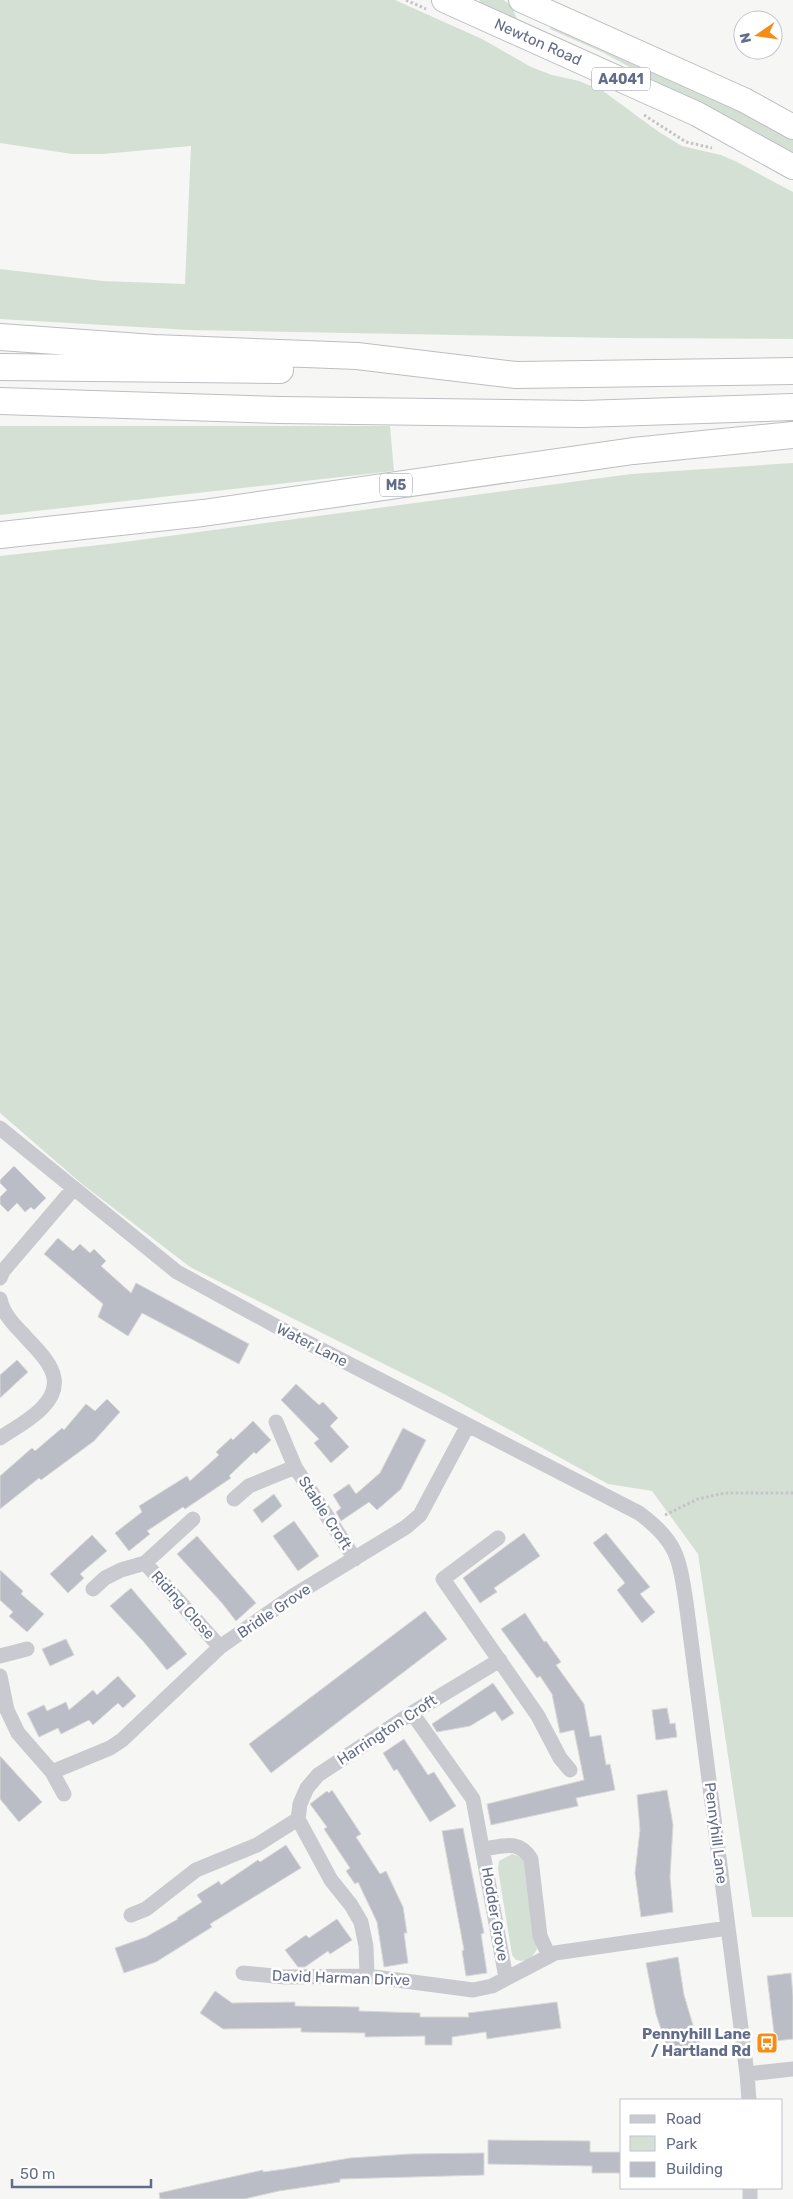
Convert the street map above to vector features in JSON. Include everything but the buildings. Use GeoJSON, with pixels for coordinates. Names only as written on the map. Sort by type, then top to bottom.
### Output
{"type":"FeatureCollection","features":[{"type":"Feature","properties":{"kind":"highway","name":"Newton Road"},"geometry":{"type":"LineString","coordinates":[[444,0],[697,114],[793,167]]}},
{"type":"Feature","properties":{"kind":"highway","name":"Newton Road"},"geometry":{"type":"LineString","coordinates":[[520,0],[744,100],[793,127]]}},
{"type":"Feature","properties":{"kind":"highway"},"geometry":{"type":"LineString","coordinates":[[520,0],[525,16],[533,24],[640,76],[697,114]]}},
{"type":"Feature","properties":{"kind":"highway"},"geometry":{"type":"LineString","coordinates":[[0,337],[154,348],[357,356],[516,375],[793,371]]}},
{"type":"Feature","properties":{"kind":"highway"},"geometry":{"type":"LineString","coordinates":[[0,367],[489,372]]}},
{"type":"Feature","properties":{"kind":"highway"},"geometry":{"type":"LineString","coordinates":[[0,401],[280,410],[583,414],[793,407]]}},
{"type":"Feature","properties":{"kind":"highway","name":"M5"},"geometry":{"type":"LineString","coordinates":[[0,535],[203,512],[633,451],[793,435]]}},
{"type":"Feature","properties":{"kind":"street","name":"Water Lane"},"geometry":{"type":"LineString","coordinates":[[0,1128],[177,1272],[285,1331],[639,1513],[668,1538],[680,1567]]}},
{"type":"Feature","properties":{"kind":"street"},"geometry":{"type":"LineString","coordinates":[[0,1278],[3,1271],[74,1188]]}},
{"type":"Feature","properties":{"kind":"street"},"geometry":{"type":"LineString","coordinates":[[0,1298],[10,1320],[47,1362],[54,1378],[51,1397],[38,1412],[0,1438]]}},
{"type":"Feature","properties":{"kind":"street","name":"Stable Croft"},"geometry":{"type":"LineString","coordinates":[[276,1422],[295,1467],[355,1559]]}},
{"type":"Feature","properties":{"kind":"street","name":"Bridle Grove"},"geometry":{"type":"LineString","coordinates":[[52,1772],[110,1748],[122,1740],[220,1647],[293,1596],[406,1528],[420,1515],[468,1425]]}},
{"type":"Feature","properties":{"kind":"street","name":"Stable Croft"},"geometry":{"type":"LineString","coordinates":[[234,1499],[250,1486],[295,1467]]}},
{"type":"Feature","properties":{"kind":"street","name":"Riding Close"},"geometry":{"type":"LineString","coordinates":[[93,1589],[105,1578],[145,1562],[193,1520]]}},
{"type":"Feature","properties":{"kind":"street"},"geometry":{"type":"LineString","coordinates":[[498,1538],[443,1578],[538,1716],[560,1758],[570,1770]]}},
{"type":"Feature","properties":{"kind":"street","name":"Riding Close"},"geometry":{"type":"LineString","coordinates":[[145,1562],[220,1647]]}},
{"type":"Feature","properties":{"kind":"street","name":"Pennyhill Lane"},"geometry":{"type":"LineString","coordinates":[[680,1567],[749,2099]]}},
{"type":"Feature","properties":{"kind":"street"},"geometry":{"type":"LineString","coordinates":[[0,1656],[27,1649]]}},
{"type":"Feature","properties":{"kind":"street","name":"Harrington Croft"},"geometry":{"type":"LineString","coordinates":[[298,1819],[300,1804],[306,1788],[318,1775],[412,1713],[500,1660]]}},
{"type":"Feature","properties":{"kind":"street"},"geometry":{"type":"LineString","coordinates":[[0,1676],[6,1710],[18,1733],[52,1772],[64,1794]]}},
{"type":"Feature","properties":{"kind":"street","name":"Hodder Grove"},"geometry":{"type":"LineString","coordinates":[[412,1713],[473,1799],[484,1850],[506,1978]]}},
{"type":"Feature","properties":{"kind":"street"},"geometry":{"type":"LineString","coordinates":[[131,1915],[146,1909],[196,1870],[256,1845],[298,1819],[331,1880],[351,1905],[361,1922],[366,1946],[367,1976]]}},
{"type":"Feature","properties":{"kind":"street","name":"Hodder Grove"},"geometry":{"type":"LineString","coordinates":[[484,1850],[512,1845],[525,1850],[531,1859],[540,1936],[549,1956]]}},
{"type":"Feature","properties":{"kind":"street","name":"David Harman Drive"},"geometry":{"type":"LineString","coordinates":[[243,1973],[284,1977],[367,1976],[473,1990],[492,1986],[549,1956],[728,1928]]}},
{"type":"Feature","properties":{"kind":"street"},"geometry":{"type":"LineString","coordinates":[[747,2074],[793,2069]]}},
{"type":"Feature","properties":{"kind":"path"},"geometry":{"type":"LineString","coordinates":[[651,1522],[698,1499],[725,1493],[793,1493]]}},
{"type":"Feature","properties":{"kind":"green space"},"geometry":{"type":"Polygon","coordinates":[[[0,0],[395,0],[482,39],[531,67],[552,75],[579,81],[603,91],[659,132],[682,146],[721,155],[793,192],[793,339],[618,338],[189,330],[0,319],[0,269],[103,281],[185,284],[191,146],[103,154],[72,154],[0,143],[0,0]]]}},
{"type":"Feature","properties":{"kind":"green space"},"geometry":{"type":"Polygon","coordinates":[[[480,0],[503,0],[510,4],[519,23],[479,4],[480,0]]]}},
{"type":"Feature","properties":{"kind":"green space"},"geometry":{"type":"Polygon","coordinates":[[[553,22],[793,133],[793,157],[604,53],[550,29],[553,22]]]}},
{"type":"Feature","properties":{"kind":"green space"},"geometry":{"type":"Polygon","coordinates":[[[0,426],[390,426],[394,471],[0,515],[0,426]]]}},
{"type":"Feature","properties":{"kind":"green space"},"geometry":{"type":"Polygon","coordinates":[[[793,463],[793,1917],[752,1917],[698,1554],[652,1491],[608,1484],[446,1395],[190,1267],[82,1184],[0,1113],[0,556],[117,543],[631,474],[793,463]]]}},
{"type":"Feature","properties":{"kind":"green space"},"geometry":{"type":"Polygon","coordinates":[[[512,1854],[519,1856],[524,1861],[537,1949],[531,1958],[523,1961],[516,1960],[512,1955],[498,1869],[499,1861],[512,1854]]]}},
{"type":"Feature","properties":{"kind":"place","name":"Pennyhill Lane / Hartland Rd"},"geometry":{"type":"Point","coordinates":[767,2043]}}]}
